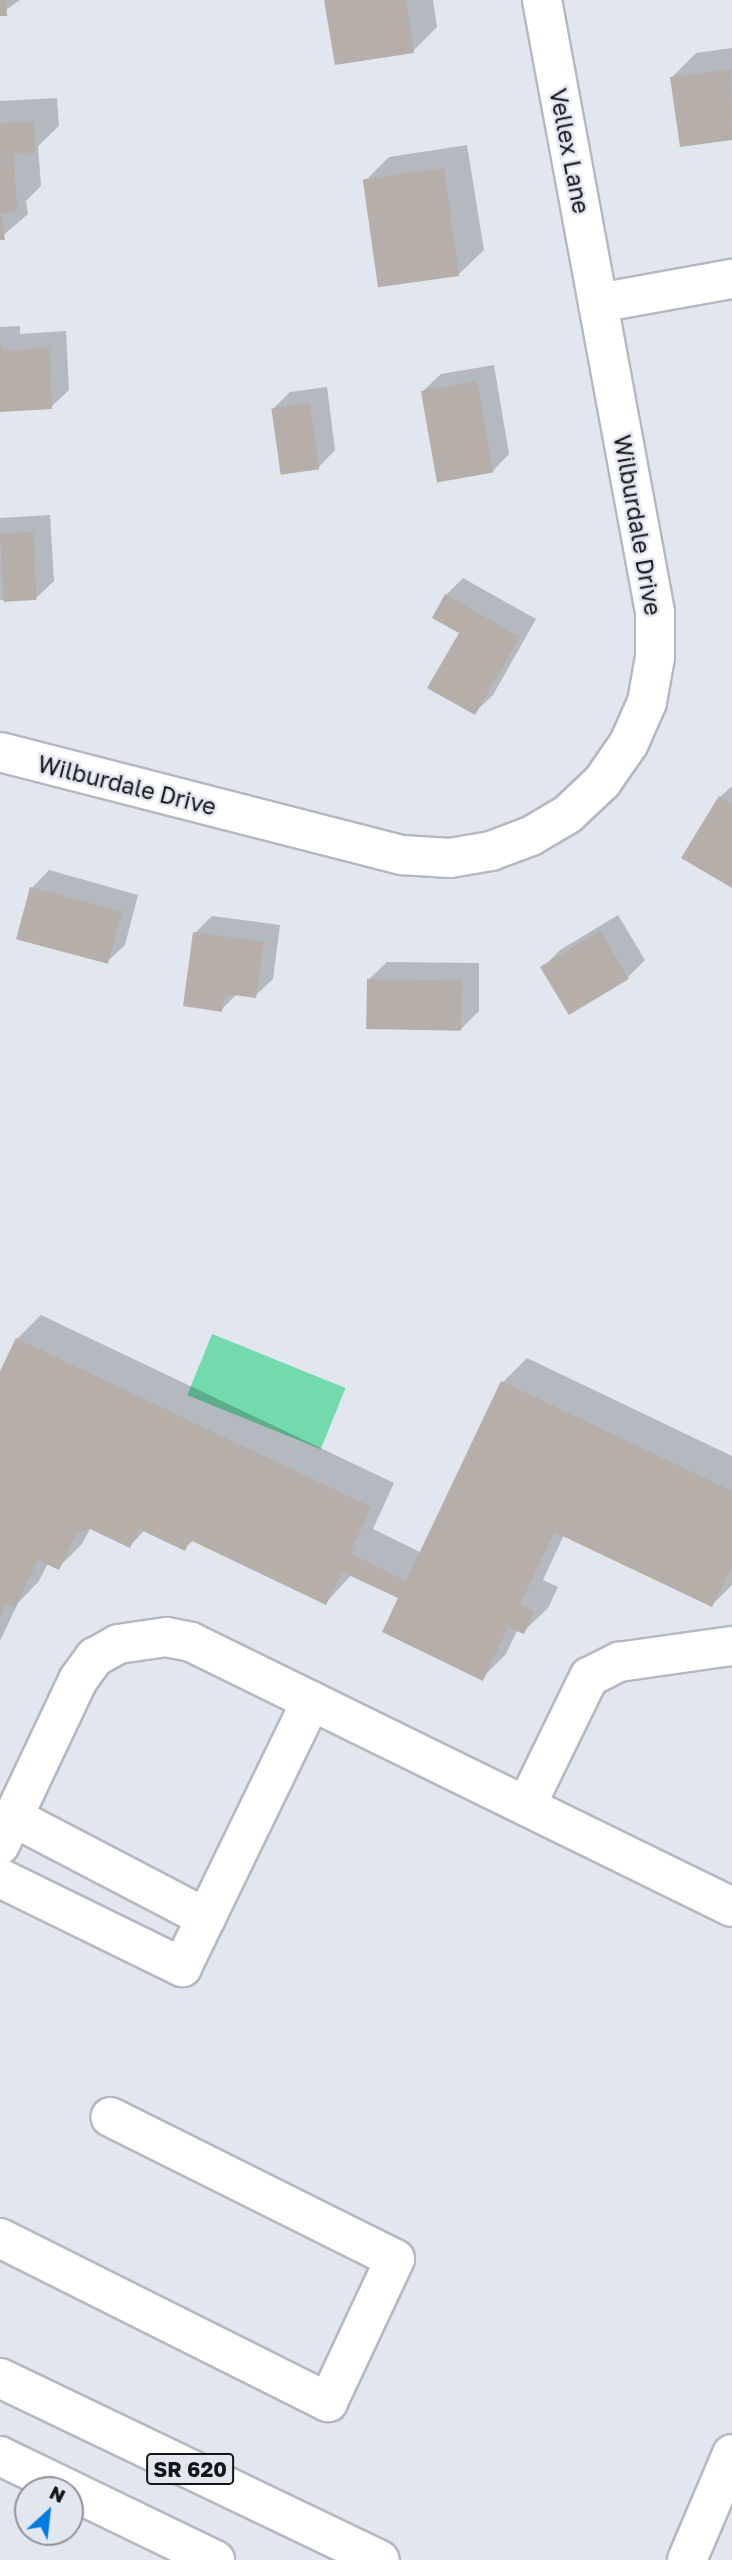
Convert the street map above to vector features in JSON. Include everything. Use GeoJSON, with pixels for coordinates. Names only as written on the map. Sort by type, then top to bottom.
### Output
{"type":"FeatureCollection","features":[{"type":"Feature","properties":{"kind":"street","name":"Vellex Lane"},"geometry":{"type":"LineString","coordinates":[[542,0],[598,303]]}},
{"type":"Feature","properties":{"kind":"street"},"geometry":{"type":"LineString","coordinates":[[598,303],[732,279]]}},
{"type":"Feature","properties":{"kind":"street","name":"Wilburdale Drive"},"geometry":{"type":"LineString","coordinates":[[0,752],[402,855],[450,858],[491,851],[531,836],[568,814],[602,782],[629,743],[647,702],[655,657],[655,612],[598,303]]}},
{"type":"Feature","properties":{"kind":"street"},"geometry":{"type":"LineString","coordinates":[[206,1918],[7,1831],[78,1680],[95,1657],[118,1644],[166,1637],[191,1642],[732,1907]]}},
{"type":"Feature","properties":{"kind":"street"},"geometry":{"type":"LineString","coordinates":[[526,1806],[589,1677],[619,1662],[732,1646]]}},
{"type":"Feature","properties":{"kind":"street"},"geometry":{"type":"LineString","coordinates":[[0,1878],[182,1967],[311,1701]]}},
{"type":"Feature","properties":{"kind":"street"},"geometry":{"type":"LineString","coordinates":[[0,2238],[328,2402],[395,2259],[110,2117]]}},
{"type":"Feature","properties":{"kind":"street","name":"SR 620"},"geometry":{"type":"LineString","coordinates":[[0,2378],[380,2560]]}},
{"type":"Feature","properties":{"kind":"street"},"geometry":{"type":"LineString","coordinates":[[687,2560],[732,2454]]}},
{"type":"Feature","properties":{"kind":"street"},"geometry":{"type":"LineString","coordinates":[[0,2456],[215,2560]]}},
{"type":"Feature","properties":{"kind":"green space"},"geometry":{"type":"Polygon","coordinates":[[[212,1334],[346,1388],[321,1449],[187,1395],[212,1334]]]}},
{"type":"Feature","properties":{"kind":"building"},"geometry":{"type":"Polygon","coordinates":[[[0,0],[6,0],[7,16],[0,16],[0,0]]]}},
{"type":"Feature","properties":{"kind":"building"},"geometry":{"type":"Polygon","coordinates":[[[324,0],[406,0],[414,53],[335,65],[324,0]]]}},
{"type":"Feature","properties":{"kind":"building"},"geometry":{"type":"Polygon","coordinates":[[[731,69],[732,140],[680,147],[670,77],[731,69]]]}},
{"type":"Feature","properties":{"kind":"building"},"geometry":{"type":"Polygon","coordinates":[[[33,121],[35,152],[14,154],[17,212],[0,214],[0,123],[33,121]]]}},
{"type":"Feature","properties":{"kind":"building"},"geometry":{"type":"Polygon","coordinates":[[[444,168],[459,276],[378,287],[363,179],[444,168]]]}},
{"type":"Feature","properties":{"kind":"building"},"geometry":{"type":"Polygon","coordinates":[[[2,216],[5,240],[0,240],[2,216]]]}},
{"type":"Feature","properties":{"kind":"building"},"geometry":{"type":"Polygon","coordinates":[[[0,343],[4,351],[49,348],[52,409],[0,412],[0,343]]]}},
{"type":"Feature","properties":{"kind":"building"},"geometry":{"type":"Polygon","coordinates":[[[477,381],[493,473],[437,482],[421,391],[477,381]]]}},
{"type":"Feature","properties":{"kind":"building"},"geometry":{"type":"Polygon","coordinates":[[[310,403],[319,469],[281,475],[271,408],[310,403]]]}},
{"type":"Feature","properties":{"kind":"building"},"geometry":{"type":"Polygon","coordinates":[[[33,532],[37,600],[4,602],[0,534],[33,532]]]}},
{"type":"Feature","properties":{"kind":"building"},"geometry":{"type":"Polygon","coordinates":[[[445,594],[520,637],[475,715],[427,688],[459,633],[432,618],[445,594]]]}},
{"type":"Feature","properties":{"kind":"building"},"geometry":{"type":"Polygon","coordinates":[[[719,796],[732,804],[732,888],[681,858],[719,796]]]}},
{"type":"Feature","properties":{"kind":"building"},"geometry":{"type":"Polygon","coordinates":[[[30,887],[122,912],[108,964],[16,939],[30,887]]]}},
{"type":"Feature","properties":{"kind":"building"},"geometry":{"type":"Polygon","coordinates":[[[600,931],[629,979],[569,1015],[540,967],[600,931]]]}},
{"type":"Feature","properties":{"kind":"building"},"geometry":{"type":"Polygon","coordinates":[[[193,932],[264,942],[256,998],[225,994],[222,1012],[183,1006],[193,932]]]}},
{"type":"Feature","properties":{"kind":"building"},"geometry":{"type":"Polygon","coordinates":[[[367,979],[462,981],[461,1031],[366,1029],[367,979]]]}},
{"type":"Feature","properties":{"kind":"building"},"geometry":{"type":"Polygon","coordinates":[[[16,1338],[371,1507],[350,1553],[406,1581],[501,1381],[732,1491],[732,1566],[712,1607],[554,1532],[520,1605],[535,1611],[524,1634],[508,1627],[483,1681],[382,1632],[398,1598],[342,1572],[326,1605],[190,1540],[185,1551],[139,1529],[130,1548],[90,1529],[76,1534],[59,1570],[38,1560],[15,1608],[6,1603],[0,1617],[0,1371],[16,1338]]]}}]}
